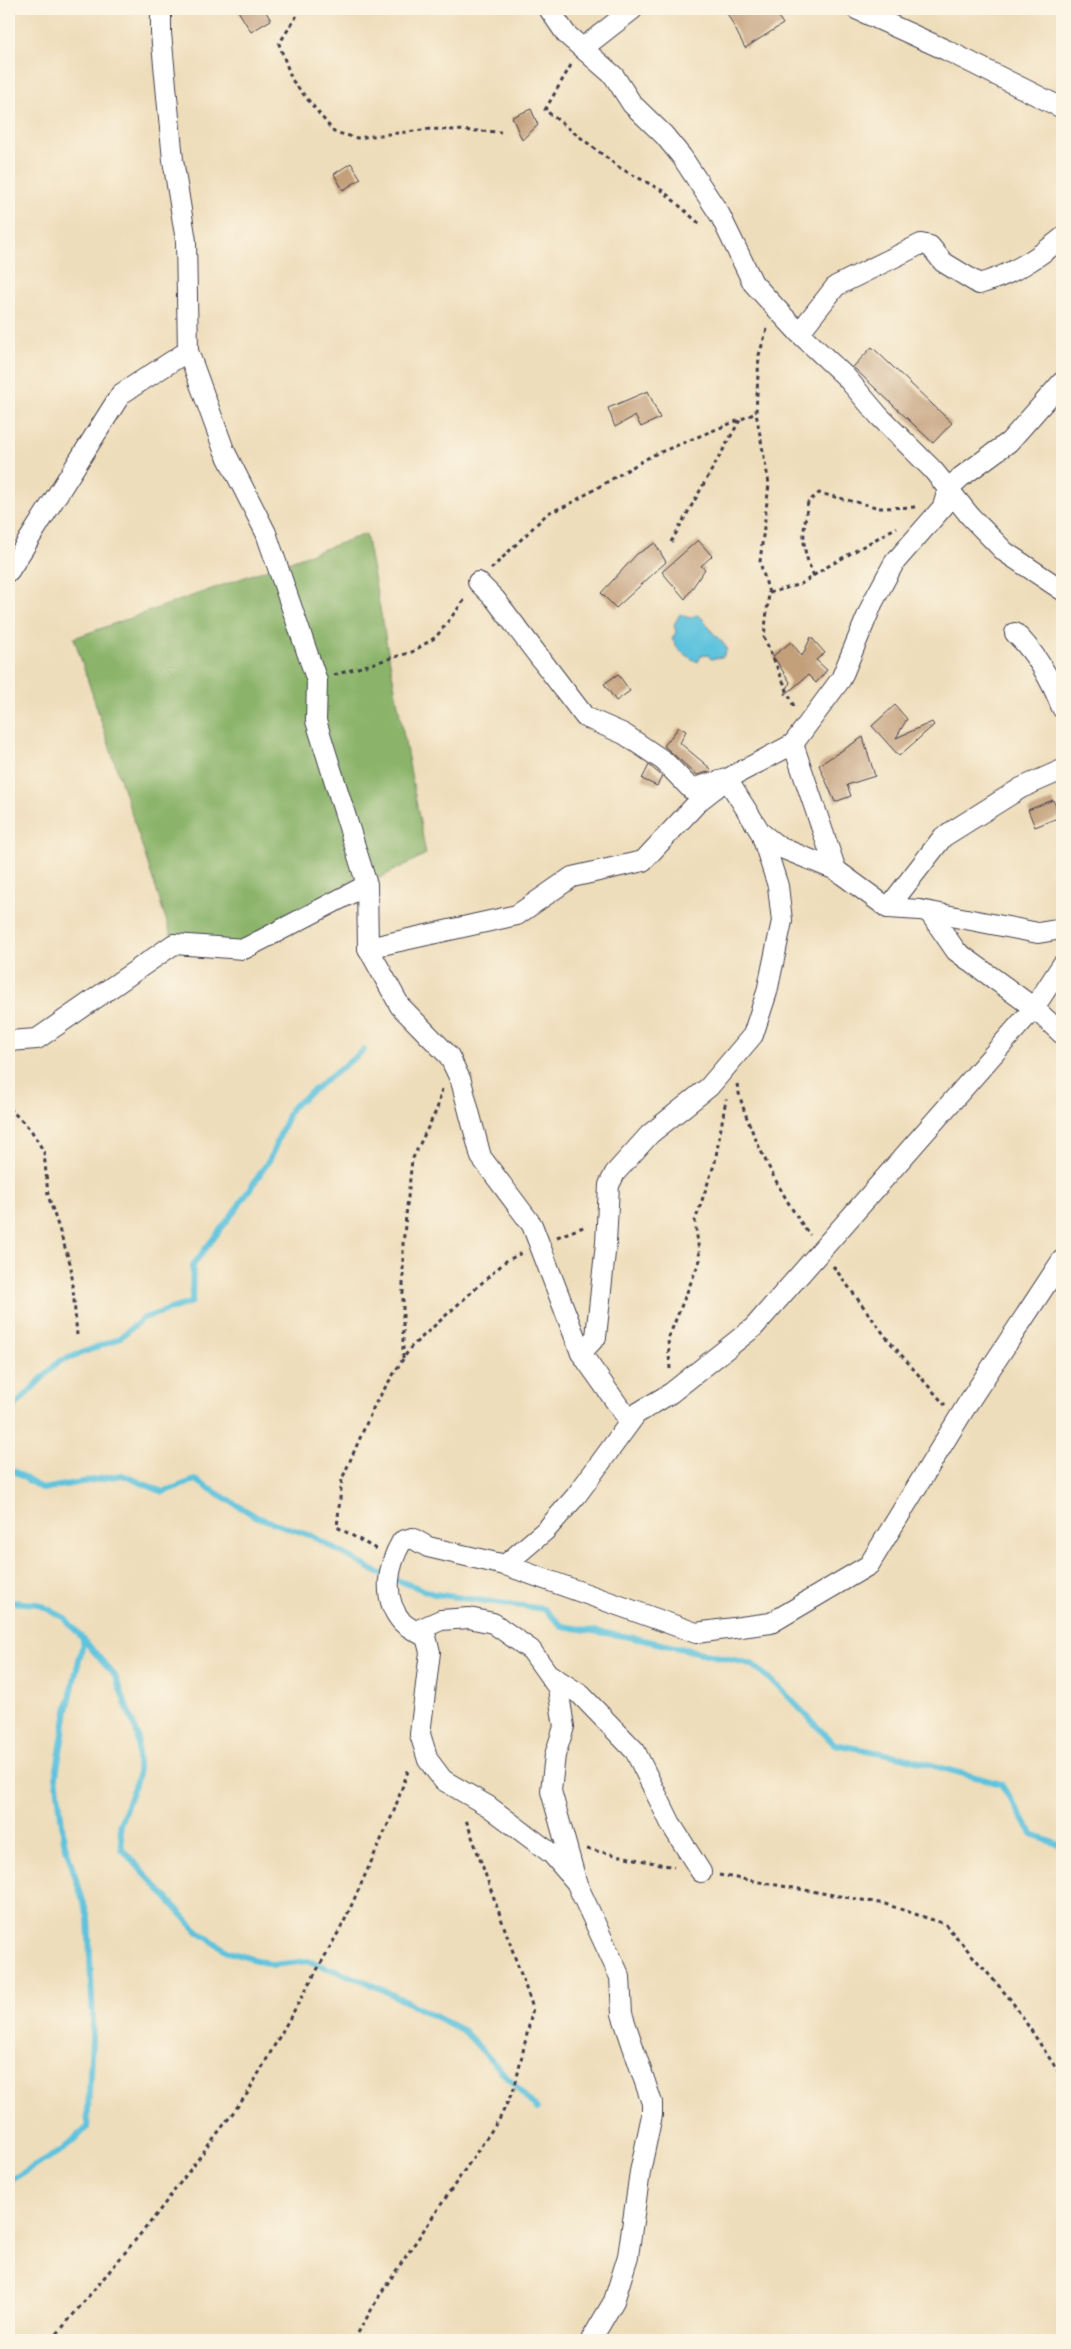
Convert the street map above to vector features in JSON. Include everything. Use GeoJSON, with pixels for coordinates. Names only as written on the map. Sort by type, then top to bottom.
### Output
{"type":"FeatureCollection","features":[{"type":"Feature","properties":{"kind":"street"},"geometry":{"type":"LineString","coordinates":[[161,9],[161,34],[173,160],[186,241],[188,351],[224,450],[266,533],[317,681],[316,721],[367,885],[368,948],[400,1006],[449,1056],[461,1082],[481,1157],[532,1225],[538,1245],[581,1353],[630,1422]]}},
{"type":"Feature","properties":{"kind":"street"},"geometry":{"type":"LineString","coordinates":[[549,9],[566,34],[614,76],[632,104],[664,135],[682,158],[720,215],[753,282],[799,333],[846,377],[879,416],[933,470],[945,498],[970,516],[1005,552],[1062,590]]}},
{"type":"Feature","properties":{"kind":"street"},"geometry":{"type":"LineString","coordinates":[[582,48],[633,9]]}},
{"type":"Feature","properties":{"kind":"street"},"geometry":{"type":"LineString","coordinates":[[856,9],[946,50],[1062,108]]}},
{"type":"Feature","properties":{"kind":"street"},"geometry":{"type":"LineString","coordinates":[[799,333],[836,286],[922,244],[930,246],[943,262],[979,284],[996,280],[1027,265],[1062,238]]}},
{"type":"Feature","properties":{"kind":"street"},"geometry":{"type":"LineString","coordinates":[[9,571],[121,394],[188,351]]}},
{"type":"Feature","properties":{"kind":"street"},"geometry":{"type":"LineString","coordinates":[[368,948],[517,915],[572,877],[643,861],[700,800],[728,780],[793,744],[841,679],[873,602],[894,562],[961,477],[1009,442],[1062,382]]}},
{"type":"Feature","properties":{"kind":"street"},"geometry":{"type":"LineString","coordinates":[[478,582],[495,599],[585,717],[624,734],[664,761],[691,789],[728,780]]}},
{"type":"Feature","properties":{"kind":"street"},"geometry":{"type":"LineString","coordinates":[[1015,633],[1030,647],[1049,679],[1062,708]]}},
{"type":"Feature","properties":{"kind":"street"},"geometry":{"type":"LineString","coordinates":[[793,744],[836,870]]}},
{"type":"Feature","properties":{"kind":"street"},"geometry":{"type":"LineString","coordinates":[[888,908],[943,837],[1021,788],[1062,770]]}},
{"type":"Feature","properties":{"kind":"street"},"geometry":{"type":"LineString","coordinates":[[581,1353],[596,1337],[609,1186],[615,1173],[650,1134],[709,1087],[753,1035],[767,992],[782,921],[778,886],[761,833],[728,780]]}},
{"type":"Feature","properties":{"kind":"street"},"geometry":{"type":"LineString","coordinates":[[761,833],[779,847],[836,870],[888,908],[929,912],[1038,933],[1062,929]]}},
{"type":"Feature","properties":{"kind":"street"},"geometry":{"type":"LineString","coordinates":[[9,1041],[37,1039],[174,944],[244,949],[367,885]]}},
{"type":"Feature","properties":{"kind":"street"},"geometry":{"type":"LineString","coordinates":[[929,912],[956,950],[1034,1008],[1062,1034]]}},
{"type":"Feature","properties":{"kind":"street"},"geometry":{"type":"LineString","coordinates":[[506,1565],[546,1530],[576,1496],[636,1414],[671,1393],[754,1327],[1034,1008],[1062,964]]}},
{"type":"Feature","properties":{"kind":"street"},"geometry":{"type":"LineString","coordinates":[[576,1882],[552,1854],[488,1806],[443,1780],[428,1760],[420,1734],[430,1652],[426,1637],[403,1623],[392,1605],[388,1591],[393,1557],[402,1541],[412,1538],[428,1547],[506,1565],[696,1633],[771,1623],[869,1565],[968,1403],[1062,1260]]}},
{"type":"Feature","properties":{"kind":"street"},"geometry":{"type":"LineString","coordinates":[[416,1631],[440,1620],[469,1618],[493,1623],[531,1650],[558,1688],[564,1727],[555,1755],[551,1791],[576,1882],[620,1977],[622,2014],[652,2103],[652,2116],[640,2172],[628,2256],[614,2301],[591,2340]]}},
{"type":"Feature","properties":{"kind":"street"},"geometry":{"type":"LineString","coordinates":[[546,1672],[581,1695],[635,1751],[672,1826],[701,1872]]}},
{"type":"Feature","properties":{"kind":"path"},"geometry":{"type":"LineString","coordinates":[[302,9],[278,44],[292,80],[334,132],[357,138],[430,129],[501,132]]}},
{"type":"Feature","properties":{"kind":"path"},"geometry":{"type":"LineString","coordinates":[[582,48],[545,110],[620,168],[663,191],[709,231]]}},
{"type":"Feature","properties":{"kind":"path"},"geometry":{"type":"LineString","coordinates":[[764,320],[767,329],[759,355],[756,413],[769,484],[760,562],[768,593],[764,636],[795,708],[793,744]]}},
{"type":"Feature","properties":{"kind":"path"},"geometry":{"type":"LineString","coordinates":[[317,681],[412,652],[436,636],[478,582],[548,513],[568,505],[651,456],[756,413]]}},
{"type":"Feature","properties":{"kind":"path"},"geometry":{"type":"LineString","coordinates":[[671,542],[740,419]]}},
{"type":"Feature","properties":{"kind":"path"},"geometry":{"type":"LineString","coordinates":[[814,576],[805,557],[803,534],[808,502],[819,493],[880,508],[945,498]]}},
{"type":"Feature","properties":{"kind":"path"},"geometry":{"type":"LineString","coordinates":[[768,593],[802,584],[893,529],[902,526]]}},
{"type":"Feature","properties":{"kind":"path"},"geometry":{"type":"LineString","coordinates":[[403,1358],[403,1244],[412,1160],[437,1109],[449,1056]]}},
{"type":"Feature","properties":{"kind":"path"},"geometry":{"type":"LineString","coordinates":[[671,1393],[668,1339],[700,1260],[695,1221],[715,1162],[726,1096]]}},
{"type":"Feature","properties":{"kind":"path"},"geometry":{"type":"LineString","coordinates":[[9,1108],[31,1130],[44,1152],[48,1194],[71,1266],[77,1335]]}},
{"type":"Feature","properties":{"kind":"path"},"geometry":{"type":"LineString","coordinates":[[393,1557],[336,1527],[342,1479],[374,1404],[411,1347],[506,1261],[538,1245],[586,1226],[608,1208]]}},
{"type":"Feature","properties":{"kind":"path"},"geometry":{"type":"LineString","coordinates":[[52,2340],[153,2219],[247,2094],[343,1924],[394,1811],[420,1734]]}},
{"type":"Feature","properties":{"kind":"path"},"geometry":{"type":"LineString","coordinates":[[354,2340],[381,2293],[500,2118],[515,2086],[533,2008],[455,1787]]}},
{"type":"Feature","properties":{"kind":"path"},"geometry":{"type":"LineString","coordinates":[[566,1844],[701,1872],[885,1904],[945,1924],[1011,2000],[1062,2077]]}},
{"type":"Feature","properties":{"kind":"green space"},"geometry":{"type":"Polygon","coordinates":[[[366,534],[426,854],[244,949],[174,944],[74,638],[366,534]]]}},
{"type":"Feature","properties":{"kind":"water"},"geometry":{"type":"Polygon","coordinates":[[[680,614],[689,618],[697,615],[704,620],[727,649],[723,657],[711,659],[708,655],[701,656],[698,662],[680,650],[672,639],[676,632],[674,625],[680,614]]]}},
{"type":"Feature","properties":{"kind":"building"},"geometry":{"type":"Polygon","coordinates":[[[237,9],[264,9],[271,20],[251,32],[237,9]]]}},
{"type":"Feature","properties":{"kind":"building"},"geometry":{"type":"Polygon","coordinates":[[[725,9],[773,9],[783,24],[745,48],[725,9]]]}},
{"type":"Feature","properties":{"kind":"building"},"geometry":{"type":"Polygon","coordinates":[[[531,109],[538,125],[522,140],[512,117],[531,109]]]}},
{"type":"Feature","properties":{"kind":"building"},"geometry":{"type":"Polygon","coordinates":[[[351,163],[361,179],[343,190],[334,174],[351,163]]]}},
{"type":"Feature","properties":{"kind":"building"},"geometry":{"type":"Polygon","coordinates":[[[872,347],[952,423],[933,443],[853,367],[872,347]]]}},
{"type":"Feature","properties":{"kind":"building"},"geometry":{"type":"Polygon","coordinates":[[[648,391],[660,418],[641,427],[635,416],[615,427],[608,408],[648,391]]]}},
{"type":"Feature","properties":{"kind":"building"},"geometry":{"type":"Polygon","coordinates":[[[698,540],[712,556],[701,566],[705,569],[685,599],[662,572],[698,540]]]}},
{"type":"Feature","properties":{"kind":"building"},"geometry":{"type":"Polygon","coordinates":[[[655,543],[666,562],[616,608],[601,593],[637,554],[655,543]]]}},
{"type":"Feature","properties":{"kind":"building"},"geometry":{"type":"Polygon","coordinates":[[[811,637],[825,653],[816,660],[827,670],[816,683],[808,675],[785,695],[790,682],[773,656],[791,642],[802,656],[811,637]]]}},
{"type":"Feature","properties":{"kind":"building"},"geometry":{"type":"Polygon","coordinates":[[[618,674],[630,691],[616,701],[604,684],[618,674]]]}},
{"type":"Feature","properties":{"kind":"building"},"geometry":{"type":"Polygon","coordinates":[[[895,705],[907,719],[896,738],[932,722],[934,725],[899,756],[872,726],[895,705]]]}},
{"type":"Feature","properties":{"kind":"building"},"geometry":{"type":"Polygon","coordinates":[[[679,727],[686,731],[680,743],[711,769],[708,772],[697,775],[664,746],[679,727]]]}},
{"type":"Feature","properties":{"kind":"building"},"geometry":{"type":"Polygon","coordinates":[[[863,737],[875,776],[847,785],[851,796],[835,802],[819,765],[863,737]]]}},
{"type":"Feature","properties":{"kind":"building"},"geometry":{"type":"Polygon","coordinates":[[[649,765],[662,776],[657,786],[642,779],[649,765]]]}},
{"type":"Feature","properties":{"kind":"building"},"geometry":{"type":"Polygon","coordinates":[[[1053,800],[1060,817],[1035,827],[1028,810],[1053,800]]]}},
{"type":"Feature","properties":{"kind":"waterway"},"geometry":{"type":"LineString","coordinates":[[9,1412],[58,1362],[118,1339],[144,1318],[192,1302],[193,1265],[237,1208],[270,1159],[291,1108],[364,1050]]}},
{"type":"Feature","properties":{"kind":"waterway"},"geometry":{"type":"LineString","coordinates":[[9,1471],[14,1471],[42,1489],[122,1475],[163,1492],[195,1480],[257,1517],[312,1536],[376,1572],[434,1594],[544,1609],[562,1626],[629,1637],[752,1664],[780,1688],[834,1744],[902,1757],[1001,1784],[1033,1835],[1062,1846]]}},
{"type":"Feature","properties":{"kind":"waterway"},"geometry":{"type":"LineString","coordinates":[[9,1602],[38,1604],[65,1618],[115,1676],[138,1736],[138,1776],[120,1824],[122,1849],[198,1932],[229,1952],[273,1965],[308,1961],[369,1983],[464,2031],[537,2109]]}},
{"type":"Feature","properties":{"kind":"waterway"},"geometry":{"type":"LineString","coordinates":[[9,2181],[62,2150],[87,2128],[93,2020],[88,1917],[64,1841],[56,1775],[67,1711],[84,1639]]}}]}
